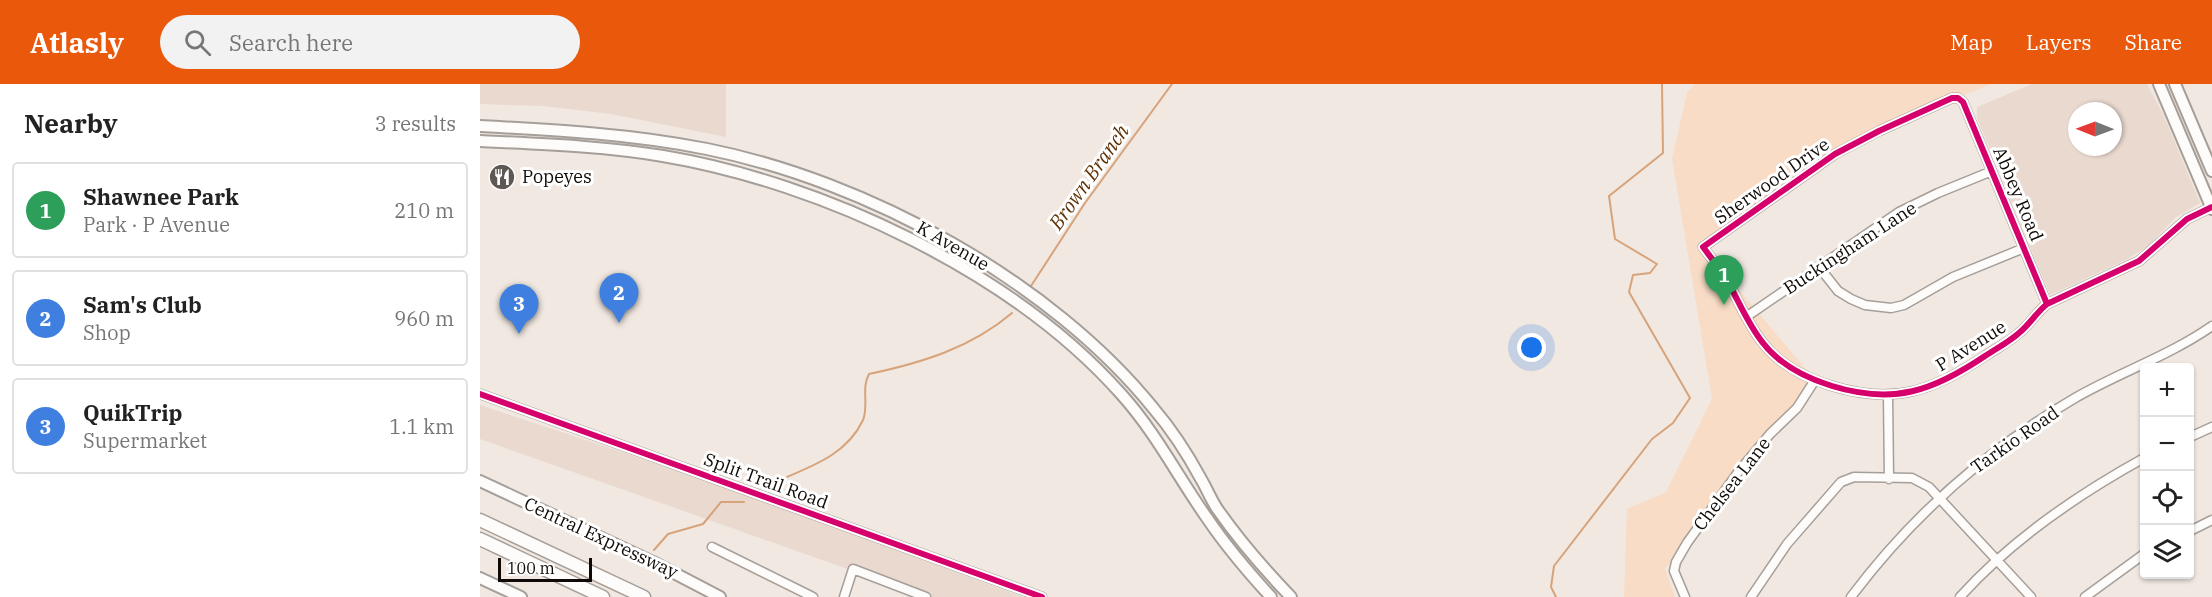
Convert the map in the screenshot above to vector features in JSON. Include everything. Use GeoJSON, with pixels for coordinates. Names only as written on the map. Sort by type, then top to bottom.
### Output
{"type":"FeatureCollection","features":[{"type":"Feature","properties":{"kind":"highway","name":"Central Expressway"},"geometry":{"type":"LineString","coordinates":[[480,520],[644,597]]}},
{"type":"Feature","properties":{"kind":"highway"},"geometry":{"type":"LineString","coordinates":[[480,539],[603,597]]}},
{"type":"Feature","properties":{"kind":"main road"},"geometry":{"type":"LineString","coordinates":[[2160,84],[2212,208]]}},
{"type":"Feature","properties":{"kind":"main road"},"geometry":{"type":"LineString","coordinates":[[2175,84],[2212,171]]}},
{"type":"Feature","properties":{"kind":"main road","name":"K Avenue"},"geometry":{"type":"LineString","coordinates":[[480,126],[616,134],[720,152],[812,180],[906,219],[962,248],[1035,298],[1084,337],[1114,366],[1154,409],[1186,454],[1217,509],[1287,596]]}},
{"type":"Feature","properties":{"kind":"main road","name":"K Avenue"},"geometry":{"type":"LineString","coordinates":[[480,141],[580,147],[663,156],[749,176],[806,194],[899,233],[970,273],[1040,321],[1074,348],[1120,393],[1144,422],[1224,543],[1271,597]]}},
{"type":"Feature","properties":{"kind":"main road"},"geometry":{"type":"LineString","coordinates":[[806,194],[812,180]]}},
{"type":"Feature","properties":{"kind":"main road"},"geometry":{"type":"LineString","coordinates":[[899,233],[906,219]]}},
{"type":"Feature","properties":{"kind":"main road"},"geometry":{"type":"LineString","coordinates":[[970,273],[978,259]]}},
{"type":"Feature","properties":{"kind":"main road"},"geometry":{"type":"LineString","coordinates":[[1074,348],[1084,337]]}},
{"type":"Feature","properties":{"kind":"main road","name":"Central Expressway"},"geometry":{"type":"LineString","coordinates":[[480,481],[653,562],[720,597]]}},
{"type":"Feature","properties":{"kind":"main road"},"geometry":{"type":"LineString","coordinates":[[1205,517],[1217,509]]}},
{"type":"Feature","properties":{"kind":"main road"},"geometry":{"type":"LineString","coordinates":[[480,578],[521,597]]}},
{"type":"Feature","properties":{"kind":"street","name":"Sherwood Drive"},"geometry":{"type":"LineString","coordinates":[[1703,247],[1835,154],[1879,130],[1952,98],[1958,98]]}},
{"type":"Feature","properties":{"kind":"street","name":"Abbey Road"},"geometry":{"type":"LineString","coordinates":[[1958,98],[1963,102],[2047,304]]}},
{"type":"Feature","properties":{"kind":"street","name":"Buckingham Lane"},"geometry":{"type":"LineString","coordinates":[[1746,317],[1899,212],[1992,171]]}},
{"type":"Feature","properties":{"kind":"street","name":"P Avenue"},"geometry":{"type":"LineString","coordinates":[[1703,247],[1728,282],[1763,344],[1781,361],[1797,372],[1844,390],[1888,395],[1924,389],[1965,371],[2011,340],[2047,304],[2139,261],[2187,219],[2212,208]]}},
{"type":"Feature","properties":{"kind":"street"},"geometry":{"type":"LineString","coordinates":[[1819,267],[1838,291],[1851,299],[1865,305],[1891,308],[1904,305],[1953,277],[2024,248]]}},
{"type":"Feature","properties":{"kind":"street","name":"Tarkio Road"},"geometry":{"type":"LineString","coordinates":[[1851,597],[1880,560],[1940,498],[2003,446],[2059,408],[2107,381],[2172,352],[2212,326]]}},
{"type":"Feature","properties":{"kind":"street","name":"Chelsea Lane"},"geometry":{"type":"LineString","coordinates":[[1685,597],[1674,571],[1681,552],[1732,480],[1770,434],[1797,408],[1815,380]]}},
{"type":"Feature","properties":{"kind":"street","name":"Split Trail Road"},"geometry":{"type":"LineString","coordinates":[[480,394],[1042,597]]}},
{"type":"Feature","properties":{"kind":"street"},"geometry":{"type":"LineString","coordinates":[[1888,395],[1888,478]]}},
{"type":"Feature","properties":{"kind":"street"},"geometry":{"type":"LineString","coordinates":[[2194,435],[2212,426]]}},
{"type":"Feature","properties":{"kind":"street"},"geometry":{"type":"LineString","coordinates":[[1960,597],[2028,533],[2105,480],[2140,461]]}},
{"type":"Feature","properties":{"kind":"street"},"geometry":{"type":"LineString","coordinates":[[1750,597],[1787,544],[1841,482],[1854,477],[1912,478],[1929,487],[2031,597]]}},
{"type":"Feature","properties":{"kind":"street"},"geometry":{"type":"LineString","coordinates":[[2194,529],[2212,520]]}},
{"type":"Feature","properties":{"kind":"street"},"geometry":{"type":"LineString","coordinates":[[712,548],[813,597]]}},
{"type":"Feature","properties":{"kind":"street"},"geometry":{"type":"LineString","coordinates":[[2085,597],[2140,558]]}},
{"type":"Feature","properties":{"kind":"street"},"geometry":{"type":"LineString","coordinates":[[843,597],[853,569],[905,593],[926,597]]}},
{"type":"Feature","properties":{"kind":"shaded area"},"geometry":{"type":"Polygon","coordinates":[[[480,84],[726,84],[726,137],[611,114],[543,106],[480,104],[480,84]]]}},
{"type":"Feature","properties":{"kind":"shaded area"},"geometry":{"type":"Polygon","coordinates":[[[1695,84],[1991,84],[1855,139],[1703,247],[1815,380],[1665,569],[1675,597],[1624,597],[1627,509],[1666,492],[1712,399],[1672,159],[1687,93],[1695,84]]]}},
{"type":"Feature","properties":{"kind":"shaded area"},"geometry":{"type":"Polygon","coordinates":[[[2032,84],[2147,84],[2164,116],[2200,203],[2176,217],[2148,246],[2124,261],[2050,295],[1977,118],[1977,107],[2032,84]]]}},
{"type":"Feature","properties":{"kind":"shaded area"},"geometry":{"type":"Polygon","coordinates":[[[480,405],[709,481],[1023,597],[927,597],[480,439],[480,405]]]}},
{"type":"Feature","properties":{"kind":"waterway","name":"Brown Branch"},"geometry":{"type":"LineString","coordinates":[[1031,286],[1085,203],[1172,84]]}},
{"type":"Feature","properties":{"kind":"waterway"},"geometry":{"type":"LineString","coordinates":[[1556,597],[1551,587],[1554,566],[1652,439],[1673,423],[1690,398],[1629,292],[1633,275],[1650,273],[1657,264],[1615,239],[1609,196],[1663,153],[1662,84]]}},
{"type":"Feature","properties":{"kind":"waterway","name":"Brown Branch"},"geometry":{"type":"LineString","coordinates":[[773,483],[824,460],[856,433],[865,415],[866,385],[869,374],[945,353],[980,336],[1012,313]]}},
{"type":"Feature","properties":{"kind":"waterway","name":"Brown Branch"},"geometry":{"type":"LineString","coordinates":[[654,550],[668,534],[703,524],[721,502],[744,502]]}},
{"type":"Feature","properties":{"kind":"cycle path"},"geometry":{"type":"LineString","coordinates":[[2047,304],[1963,102],[1958,98],[1952,98],[1879,131],[1835,154],[1703,247],[1726,279],[1758,336],[1777,358],[1803,375],[1832,386],[1854,392],[1894,394],[1930,386],[1966,368],[2015,336],[2047,304],[2139,261],[2187,219],[2212,207]]}},
{"type":"Feature","properties":{"kind":"cycle path"},"geometry":{"type":"LineString","coordinates":[[480,394],[1042,597]]}},
{"type":"Feature","properties":{"kind":"place","name":"Popeyes"},"geometry":{"type":"Point","coordinates":[502,177]}},
{"type":"Feature","properties":{"kind":"place","name":"Shawnee Park"},"geometry":{"type":"Point","coordinates":[1724,305]}},
{"type":"Feature","properties":{"kind":"place","name":"Sam's Club"},"geometry":{"type":"Point","coordinates":[619,323]}},
{"type":"Feature","properties":{"kind":"place","name":"QuikTrip"},"geometry":{"type":"Point","coordinates":[519,334]}}]}
